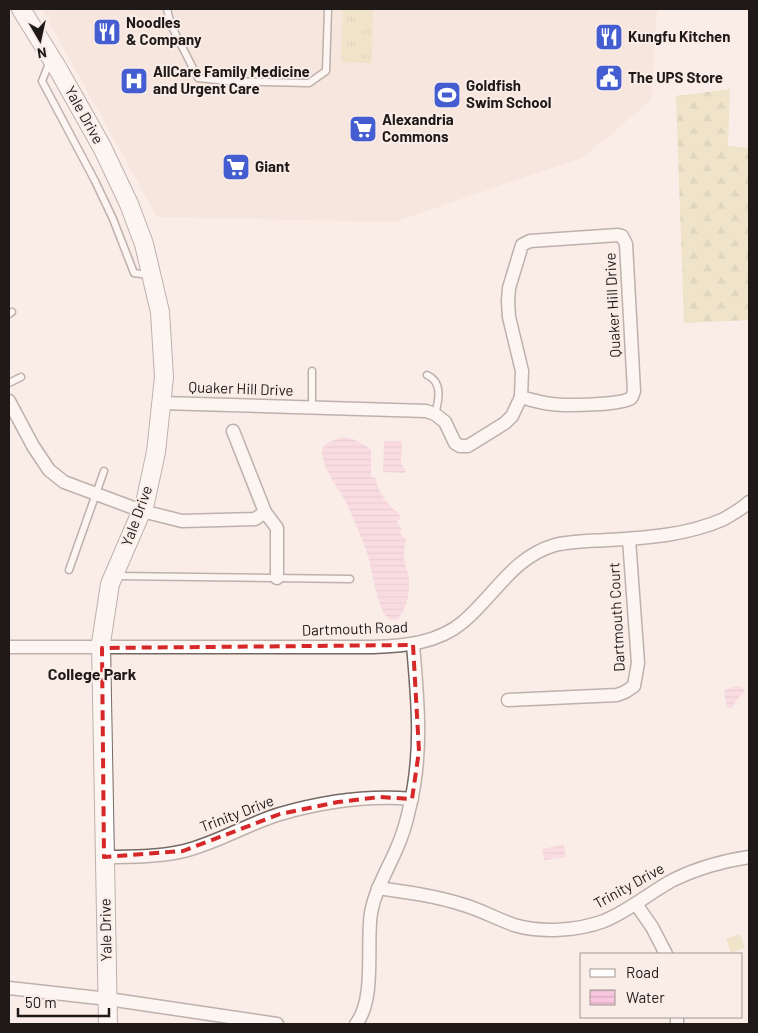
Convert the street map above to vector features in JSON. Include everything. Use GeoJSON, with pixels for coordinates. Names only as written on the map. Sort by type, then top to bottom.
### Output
{"type":"FeatureCollection","features":[{"type":"Feature","properties":{"kind":"street","name":"Yale Drive"},"geometry":{"type":"LineString","coordinates":[[21,9],[51,57],[104,150],[129,204],[144,244],[160,312],[164,377],[156,452],[145,503],[108,593],[102,648],[108,1024]]}},
{"type":"Feature","properties":{"kind":"street","name":"Quaker Hill Drive"},"geometry":{"type":"LineString","coordinates":[[162,403],[426,411],[435,414],[445,422],[455,443],[460,446],[468,446],[505,423],[512,416],[521,397],[522,371],[509,317],[508,301],[509,288],[522,246],[530,241],[622,236],[626,244],[634,391],[632,396],[629,399],[612,403],[566,406],[536,402],[521,397]]}},
{"type":"Feature","properties":{"kind":"street"},"geometry":{"type":"LineString","coordinates":[[9,401],[33,446],[49,470],[64,482],[142,511],[182,521],[255,519],[265,512]]}},
{"type":"Feature","properties":{"kind":"street"},"geometry":{"type":"LineString","coordinates":[[233,431],[265,512],[278,528],[277,578]]}},
{"type":"Feature","properties":{"kind":"street","name":"Dartmouth Road"},"geometry":{"type":"LineString","coordinates":[[9,647],[373,647],[412,644],[434,638],[452,630],[486,599],[512,569],[525,559],[555,545],[629,539],[695,530],[731,515],[749,502]]}},
{"type":"Feature","properties":{"kind":"street","name":"Dartmouth Court"},"geometry":{"type":"LineString","coordinates":[[508,700],[617,695],[626,692],[634,686],[638,663],[629,539]]}},
{"type":"Feature","properties":{"kind":"street"},"geometry":{"type":"LineString","coordinates":[[356,1024],[364,1007],[370,963],[370,919],[378,888],[397,848],[410,810],[418,760],[419,717],[412,644]]}},
{"type":"Feature","properties":{"kind":"street","name":"Trinity Drive"},"geometry":{"type":"LineString","coordinates":[[104,857],[151,856],[183,851],[207,844],[280,814],[338,802],[380,796],[412,799]]}},
{"type":"Feature","properties":{"kind":"street","name":"Trinity Drive"},"geometry":{"type":"LineString","coordinates":[[378,888],[430,896],[465,905],[515,925],[536,929],[566,929],[603,921],[636,904],[672,881],[696,870],[733,859],[749,857]]}},
{"type":"Feature","properties":{"kind":"street"},"geometry":{"type":"LineString","coordinates":[[636,904],[652,927],[665,953]]}},
{"type":"Feature","properties":{"kind":"street"},"geometry":{"type":"LineString","coordinates":[[9,988],[108,999],[277,1024]]}},
{"type":"Feature","properties":{"kind":"lane"},"geometry":{"type":"LineString","coordinates":[[167,9],[171,25],[198,78],[228,81],[309,83],[326,71],[328,9]]}},
{"type":"Feature","properties":{"kind":"lane"},"geometry":{"type":"LineString","coordinates":[[312,371],[312,408]]}},
{"type":"Feature","properties":{"kind":"lane"},"geometry":{"type":"LineString","coordinates":[[427,375],[437,383],[438,402],[435,414]]}},
{"type":"Feature","properties":{"kind":"lane"},"geometry":{"type":"LineString","coordinates":[[9,384],[21,377]]}},
{"type":"Feature","properties":{"kind":"lane"},"geometry":{"type":"LineString","coordinates":[[68,570],[104,471]]}},
{"type":"Feature","properties":{"kind":"lane"},"geometry":{"type":"LineString","coordinates":[[114,576],[350,579]]}},
{"type":"Feature","properties":{"kind":"highlighted area"},"geometry":{"type":"Polygon","coordinates":[[[413,645],[419,751],[412,799],[380,797],[338,802],[280,814],[183,851],[104,857],[102,648],[413,645]]]}},
{"type":"Feature","properties":{"kind":"shaded area","name":"Alexandria Commons"},"geometry":{"type":"Polygon","coordinates":[[[42,9],[657,9],[651,100],[584,157],[394,222],[157,217],[42,9]]]}},
{"type":"Feature","properties":{"kind":"green space"},"geometry":{"type":"Polygon","coordinates":[[[343,9],[373,9],[372,63],[341,62],[343,9]]]}},
{"type":"Feature","properties":{"kind":"green space"},"geometry":{"type":"Polygon","coordinates":[[[730,89],[728,146],[749,148],[749,320],[684,323],[676,96],[730,89]]]}},
{"type":"Feature","properties":{"kind":"green space"},"geometry":{"type":"Polygon","coordinates":[[[740,934],[745,948],[731,953],[726,939],[740,934]]]}},
{"type":"Feature","properties":{"kind":"water"},"geometry":{"type":"Polygon","coordinates":[[[344,437],[353,439],[371,449],[371,477],[376,478],[383,497],[401,519],[397,521],[402,531],[399,532],[406,539],[404,558],[409,584],[405,606],[397,620],[390,619],[385,615],[378,599],[368,557],[359,533],[347,504],[324,463],[322,448],[329,442],[344,437]]]}},
{"type":"Feature","properties":{"kind":"water"},"geometry":{"type":"Polygon","coordinates":[[[384,441],[402,441],[401,465],[405,468],[405,473],[383,472],[384,441]]]}},
{"type":"Feature","properties":{"kind":"water"},"geometry":{"type":"Polygon","coordinates":[[[739,686],[745,692],[739,697],[732,708],[727,708],[724,691],[731,687],[739,686]]]}},
{"type":"Feature","properties":{"kind":"water"},"geometry":{"type":"Polygon","coordinates":[[[564,845],[566,857],[544,860],[542,849],[564,845]]]}},
{"type":"Feature","properties":{"kind":"place","name":"Noodles & Company"},"geometry":{"type":"Point","coordinates":[107,32]}},
{"type":"Feature","properties":{"kind":"place","name":"Kungfu Kitchen"},"geometry":{"type":"Point","coordinates":[609,37]}},
{"type":"Feature","properties":{"kind":"place","name":"The UPS Store"},"geometry":{"type":"Point","coordinates":[609,78]}},
{"type":"Feature","properties":{"kind":"place","name":"AllCare Family Medicine and Urgent Care"},"geometry":{"type":"Point","coordinates":[134,81]}},
{"type":"Feature","properties":{"kind":"place","name":"Goldfish Swim School"},"geometry":{"type":"Point","coordinates":[447,95]}},
{"type":"Feature","properties":{"kind":"place","name":"Alexandria Commons"},"geometry":{"type":"Point","coordinates":[363,129]}},
{"type":"Feature","properties":{"kind":"place","name":"Giant"},"geometry":{"type":"Point","coordinates":[236,167]}},
{"type":"Feature","properties":{"kind":"district","name":"College Park"},"geometry":{"type":"Point","coordinates":[92,674]}}]}
